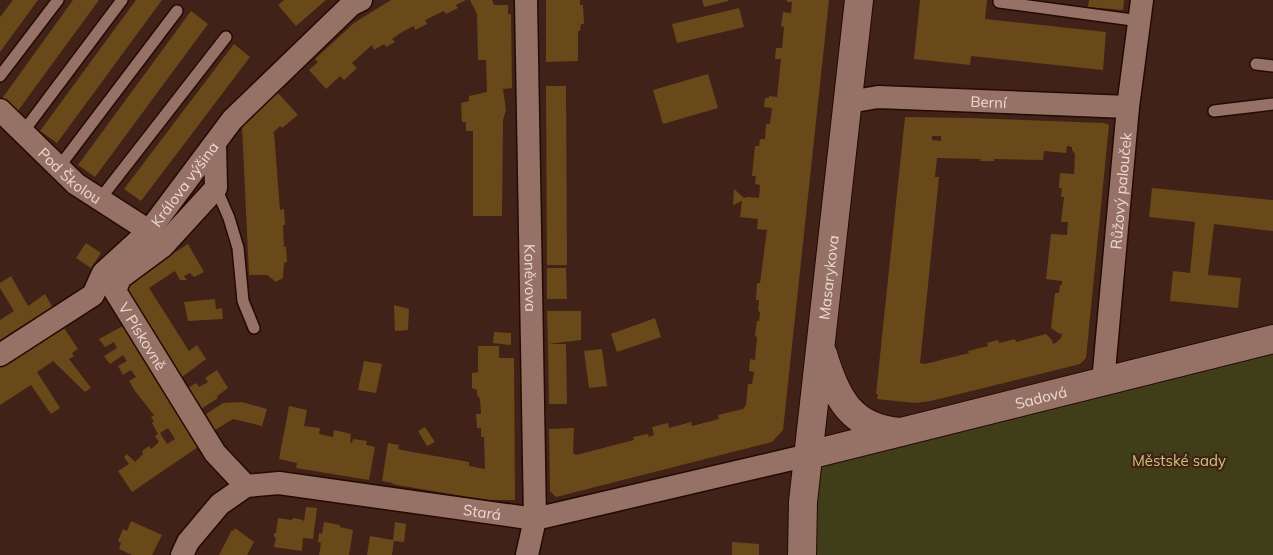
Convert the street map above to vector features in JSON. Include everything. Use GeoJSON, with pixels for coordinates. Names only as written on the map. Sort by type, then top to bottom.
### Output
{"type":"FeatureCollection","features":[{"type":"Feature","properties":{"kind":"street","name":"Králova výšina"},"geometry":{"type":"LineString","coordinates":[[0,355],[93,295],[102,273],[149,231],[232,120],[351,5],[361,0]]}},
{"type":"Feature","properties":{"kind":"street","name":"Koněvova"},"geometry":{"type":"LineString","coordinates":[[526,0],[535,519],[527,555]]}},
{"type":"Feature","properties":{"kind":"street","name":"Masarykova"},"geometry":{"type":"LineString","coordinates":[[802,555],[803,502],[859,0]]}},
{"type":"Feature","properties":{"kind":"street","name":"Růžový palouček"},"geometry":{"type":"LineString","coordinates":[[1103,382],[1128,106],[1141,11]]}},
{"type":"Feature","properties":{"kind":"street","name":"Berní"},"geometry":{"type":"LineString","coordinates":[[849,102],[878,97],[1128,106]]}},
{"type":"Feature","properties":{"kind":"street","name":"Pod Školou"},"geometry":{"type":"LineString","coordinates":[[0,110],[76,184],[149,231]]}},
{"type":"Feature","properties":{"kind":"street"},"geometry":{"type":"LineString","coordinates":[[215,143],[216,188]]}},
{"type":"Feature","properties":{"kind":"street","name":"V Pískovně"},"geometry":{"type":"LineString","coordinates":[[216,188],[162,247],[120,278],[115,291],[215,453],[246,486]]}},
{"type":"Feature","properties":{"kind":"street","name":"Sadová"},"geometry":{"type":"LineString","coordinates":[[809,456],[1273,339]]}},
{"type":"Feature","properties":{"kind":"street"},"geometry":{"type":"LineString","coordinates":[[821,347],[833,385],[843,403],[851,412],[861,421],[874,427],[902,432]]}},
{"type":"Feature","properties":{"kind":"street","name":"Stará"},"geometry":{"type":"LineString","coordinates":[[182,555],[188,542],[220,504],[246,486],[279,483],[535,519],[809,456]]}},
{"type":"Feature","properties":{"kind":"lane"},"geometry":{"type":"LineString","coordinates":[[0,76],[58,0]]}},
{"type":"Feature","properties":{"kind":"lane"},"geometry":{"type":"LineString","coordinates":[[23,132],[122,0]]}},
{"type":"Feature","properties":{"kind":"lane"},"geometry":{"type":"LineString","coordinates":[[999,2],[1141,11]]}},
{"type":"Feature","properties":{"kind":"lane"},"geometry":{"type":"LineString","coordinates":[[59,167],[176,11]]}},
{"type":"Feature","properties":{"kind":"lane"},"geometry":{"type":"LineString","coordinates":[[100,199],[226,37]]}},
{"type":"Feature","properties":{"kind":"lane"},"geometry":{"type":"LineString","coordinates":[[1256,64],[1273,66]]}},
{"type":"Feature","properties":{"kind":"lane"},"geometry":{"type":"LineString","coordinates":[[1214,111],[1273,104]]}},
{"type":"Feature","properties":{"kind":"lane"},"geometry":{"type":"LineString","coordinates":[[216,188],[229,218],[238,248],[244,301],[254,328]]}},
{"type":"Feature","properties":{"kind":"green space","name":"Městské sady"},"geometry":{"type":"Polygon","coordinates":[[[1273,339],[1273,555],[802,555],[809,455],[1273,339]]]}},
{"type":"Feature","properties":{"kind":"building"},"geometry":{"type":"Polygon","coordinates":[[[13,0],[38,0],[0,52],[0,17],[13,0]]]}},
{"type":"Feature","properties":{"kind":"building"},"geometry":{"type":"Polygon","coordinates":[[[73,0],[99,0],[17,112],[1,100],[73,0]]]}},
{"type":"Feature","properties":{"kind":"building"},"geometry":{"type":"Polygon","coordinates":[[[136,0],[162,0],[57,143],[40,131],[136,0]]]}},
{"type":"Feature","properties":{"kind":"building"},"geometry":{"type":"Polygon","coordinates":[[[284,0],[326,0],[296,26],[278,5],[284,0]]]}},
{"type":"Feature","properties":{"kind":"building"},"geometry":{"type":"Polygon","coordinates":[[[391,0],[466,0],[456,5],[458,8],[446,14],[444,11],[425,20],[427,24],[415,30],[414,26],[402,32],[392,39],[395,42],[386,47],[384,44],[374,50],[372,45],[352,63],[357,68],[344,80],[340,76],[326,89],[309,70],[318,62],[315,59],[354,23],[391,0]]]}},
{"type":"Feature","properties":{"kind":"building"},"geometry":{"type":"Polygon","coordinates":[[[470,0],[492,0],[494,5],[508,5],[508,14],[511,14],[512,88],[503,89],[506,110],[503,120],[502,216],[473,216],[473,131],[466,131],[466,122],[462,122],[461,103],[469,101],[469,96],[487,92],[486,60],[478,60],[477,14],[470,0]]]}},
{"type":"Feature","properties":{"kind":"building"},"geometry":{"type":"Polygon","coordinates":[[[546,0],[580,0],[580,5],[583,5],[584,24],[581,24],[580,31],[578,31],[578,61],[546,62],[546,0]]]}},
{"type":"Feature","properties":{"kind":"building"},"geometry":{"type":"Polygon","coordinates":[[[702,0],[728,0],[728,1],[704,7],[702,0]]]}},
{"type":"Feature","properties":{"kind":"building"},"geometry":{"type":"Polygon","coordinates":[[[786,0],[829,0],[783,430],[772,442],[556,497],[550,491],[549,429],[574,428],[573,453],[576,455],[634,440],[633,437],[648,434],[649,437],[654,435],[652,427],[668,423],[669,428],[691,422],[692,426],[719,419],[718,415],[743,409],[746,405],[748,384],[752,384],[754,372],[749,371],[750,359],[755,360],[757,337],[755,336],[760,312],[758,311],[759,300],[756,300],[757,283],[760,283],[767,230],[757,229],[758,219],[740,217],[742,201],[733,205],[734,189],[744,198],[759,198],[760,185],[755,184],[756,176],[752,176],[755,146],[759,146],[760,139],[765,139],[766,124],[770,124],[772,108],[764,107],[765,98],[769,98],[769,96],[777,97],[781,59],[775,59],[776,48],[782,48],[784,27],[781,26],[783,12],[791,13],[792,2],[786,0]]]}},
{"type":"Feature","properties":{"kind":"building"},"geometry":{"type":"Polygon","coordinates":[[[920,0],[987,0],[985,19],[1106,32],[1103,70],[971,56],[970,65],[914,59],[920,0]]]}},
{"type":"Feature","properties":{"kind":"building"},"geometry":{"type":"Polygon","coordinates":[[[1089,0],[1124,0],[1123,10],[1088,7],[1089,0]]]}},
{"type":"Feature","properties":{"kind":"building"},"geometry":{"type":"Polygon","coordinates":[[[739,8],[744,27],[677,43],[672,24],[739,8]]]}},
{"type":"Feature","properties":{"kind":"building"},"geometry":{"type":"Polygon","coordinates":[[[191,11],[208,24],[95,177],[78,165],[191,11]]]}},
{"type":"Feature","properties":{"kind":"building"},"geometry":{"type":"Polygon","coordinates":[[[234,44],[250,57],[141,201],[124,189],[234,44]]]}},
{"type":"Feature","properties":{"kind":"building"},"geometry":{"type":"Polygon","coordinates":[[[708,74],[718,108],[663,124],[653,90],[708,74]]]}},
{"type":"Feature","properties":{"kind":"building"},"geometry":{"type":"Polygon","coordinates":[[[546,86],[566,86],[567,265],[547,265],[546,86]]]}},
{"type":"Feature","properties":{"kind":"building"},"geometry":{"type":"Polygon","coordinates":[[[278,93],[298,115],[282,128],[280,126],[272,134],[274,133],[280,210],[284,209],[284,247],[286,247],[287,262],[284,263],[283,278],[276,282],[267,275],[249,275],[242,126],[278,93]]]}},
{"type":"Feature","properties":{"kind":"building"},"geometry":{"type":"Polygon","coordinates":[[[905,117],[1104,123],[1109,125],[1086,358],[1080,364],[931,401],[915,403],[877,399],[878,394],[876,394],[905,117]],[[932,136],[932,140],[941,141],[941,136],[932,136]],[[1067,146],[1066,153],[1044,151],[1043,160],[994,159],[994,161],[980,161],[981,159],[937,158],[935,177],[939,177],[920,363],[925,364],[969,353],[968,351],[988,346],[987,343],[998,340],[999,343],[1015,339],[1016,342],[1046,334],[1053,344],[1061,338],[1062,334],[1051,328],[1055,293],[1059,293],[1062,281],[1046,279],[1051,234],[1067,235],[1068,222],[1061,222],[1064,197],[1061,197],[1062,188],[1059,188],[1060,173],[1074,174],[1075,154],[1072,147],[1067,146]]]}},
{"type":"Feature","properties":{"kind":"building"},"geometry":{"type":"Polygon","coordinates":[[[1152,188],[1273,200],[1273,231],[1214,224],[1208,275],[1241,278],[1238,308],[1170,301],[1173,271],[1190,273],[1195,222],[1149,217],[1152,188]]]}},
{"type":"Feature","properties":{"kind":"building"},"geometry":{"type":"Polygon","coordinates":[[[86,243],[101,253],[91,268],[76,258],[86,243]]]}},
{"type":"Feature","properties":{"kind":"building"},"geometry":{"type":"Polygon","coordinates":[[[188,244],[204,272],[194,277],[190,273],[184,276],[187,280],[180,280],[175,271],[149,288],[189,351],[197,345],[206,359],[182,377],[124,285],[188,244]]]}},
{"type":"Feature","properties":{"kind":"building"},"geometry":{"type":"Polygon","coordinates":[[[547,268],[566,268],[567,299],[547,299],[547,268]]]}},
{"type":"Feature","properties":{"kind":"building"},"geometry":{"type":"Polygon","coordinates":[[[11,276],[28,306],[45,294],[54,310],[0,346],[0,320],[14,311],[0,288],[0,283],[11,276]]]}},
{"type":"Feature","properties":{"kind":"building"},"geometry":{"type":"Polygon","coordinates":[[[215,299],[216,309],[222,308],[223,319],[188,321],[184,302],[215,299]]]}},
{"type":"Feature","properties":{"kind":"building"},"geometry":{"type":"Polygon","coordinates":[[[394,305],[409,309],[408,330],[395,331],[394,305]]]}},
{"type":"Feature","properties":{"kind":"building"},"geometry":{"type":"Polygon","coordinates":[[[547,311],[581,311],[581,340],[548,344],[547,311]]]}},
{"type":"Feature","properties":{"kind":"building"},"geometry":{"type":"Polygon","coordinates":[[[655,318],[661,337],[617,352],[611,334],[655,318]]]}},
{"type":"Feature","properties":{"kind":"building"},"geometry":{"type":"Polygon","coordinates":[[[62,325],[78,349],[72,353],[74,356],[69,359],[91,388],[85,392],[53,361],[37,372],[60,408],[51,414],[31,385],[0,405],[0,367],[62,325]]]}},
{"type":"Feature","properties":{"kind":"building"},"geometry":{"type":"Polygon","coordinates":[[[123,326],[198,447],[132,492],[118,471],[129,464],[124,457],[127,454],[135,462],[143,454],[142,451],[149,446],[151,449],[159,442],[155,436],[158,434],[152,423],[154,421],[151,417],[154,415],[129,381],[136,377],[131,370],[123,375],[118,366],[127,361],[123,355],[110,364],[104,356],[117,348],[114,342],[105,347],[99,339],[123,326]],[[168,428],[160,433],[167,444],[175,439],[168,428]]]}},
{"type":"Feature","properties":{"kind":"building"},"geometry":{"type":"Polygon","coordinates":[[[494,332],[511,333],[511,345],[493,343],[494,332]]]}},
{"type":"Feature","properties":{"kind":"building"},"geometry":{"type":"Polygon","coordinates":[[[548,344],[566,344],[567,404],[549,404],[548,344]]]}},
{"type":"Feature","properties":{"kind":"building"},"geometry":{"type":"Polygon","coordinates":[[[478,346],[499,346],[499,358],[514,358],[515,500],[485,500],[382,481],[388,443],[399,445],[398,449],[469,462],[469,466],[485,469],[484,437],[481,437],[481,428],[477,428],[476,414],[481,414],[480,399],[477,395],[477,390],[472,388],[472,373],[478,372],[478,346]]]}},
{"type":"Feature","properties":{"kind":"building"},"geometry":{"type":"Polygon","coordinates":[[[602,349],[607,386],[589,388],[584,351],[602,349]]]}},
{"type":"Feature","properties":{"kind":"building"},"geometry":{"type":"Polygon","coordinates":[[[364,361],[382,364],[376,393],[358,390],[364,361]]]}},
{"type":"Feature","properties":{"kind":"building"},"geometry":{"type":"Polygon","coordinates":[[[217,370],[228,388],[217,396],[218,398],[201,409],[188,388],[196,383],[199,387],[208,382],[205,378],[217,370]]]}},
{"type":"Feature","properties":{"kind":"building"},"geometry":{"type":"Polygon","coordinates":[[[242,402],[267,409],[262,426],[233,419],[215,430],[206,414],[223,403],[242,402]]]}},
{"type":"Feature","properties":{"kind":"building"},"geometry":{"type":"Polygon","coordinates":[[[289,406],[307,410],[304,426],[320,428],[319,434],[333,437],[334,430],[351,434],[350,442],[352,443],[353,439],[367,441],[366,445],[375,447],[369,480],[296,468],[297,463],[279,459],[289,406]]]}},
{"type":"Feature","properties":{"kind":"building"},"geometry":{"type":"Polygon","coordinates":[[[425,427],[435,442],[427,446],[418,431],[425,427]]]}},
{"type":"Feature","properties":{"kind":"building"},"geometry":{"type":"Polygon","coordinates":[[[306,507],[317,508],[313,539],[303,538],[302,551],[274,547],[276,538],[274,533],[276,533],[278,518],[291,520],[294,518],[304,522],[306,507]]]}},
{"type":"Feature","properties":{"kind":"building"},"geometry":{"type":"Polygon","coordinates":[[[131,521],[162,535],[152,555],[132,555],[119,549],[121,543],[118,541],[123,529],[127,531],[131,521]]]}},
{"type":"Feature","properties":{"kind":"building"},"geometry":{"type":"Polygon","coordinates":[[[324,522],[353,530],[349,555],[319,555],[321,543],[318,542],[319,533],[322,534],[324,522]]]}},
{"type":"Feature","properties":{"kind":"building"},"geometry":{"type":"Polygon","coordinates":[[[395,522],[406,524],[404,542],[394,541],[392,555],[367,555],[370,536],[393,540],[395,522]]]}},
{"type":"Feature","properties":{"kind":"building"},"geometry":{"type":"Polygon","coordinates":[[[235,528],[254,542],[247,555],[219,555],[232,530],[234,531],[235,528]]]}},
{"type":"Feature","properties":{"kind":"building"},"geometry":{"type":"Polygon","coordinates":[[[732,542],[759,544],[759,555],[732,555],[732,542]]]}}]}
